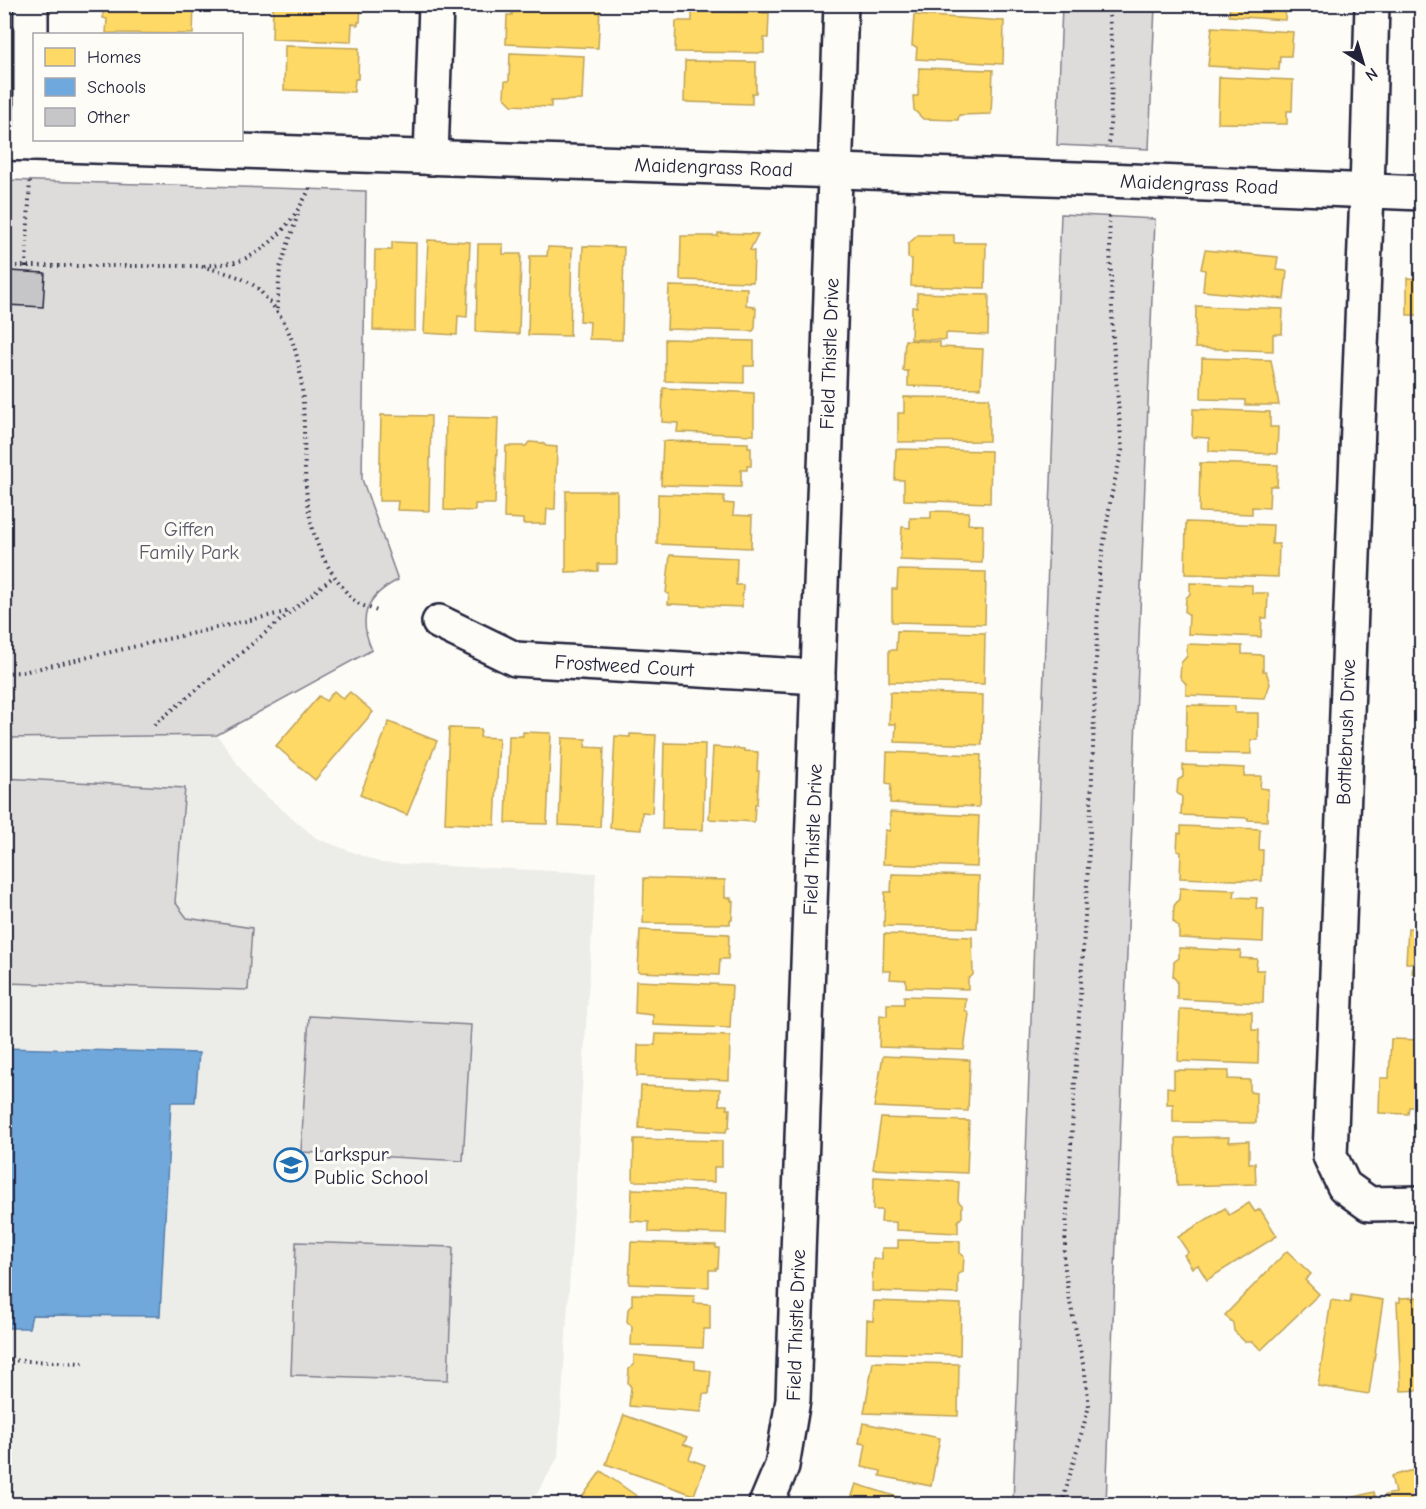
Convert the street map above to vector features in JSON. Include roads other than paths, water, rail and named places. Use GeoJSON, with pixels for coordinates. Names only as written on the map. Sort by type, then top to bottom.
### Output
{"type":"FeatureCollection","features":[{"type":"Feature","properties":{"kind":"street"},"geometry":{"type":"LineString","coordinates":[[18,144],[31,4]]}},
{"type":"Feature","properties":{"kind":"street"},"geometry":{"type":"LineString","coordinates":[[431,158],[436,4]]}},
{"type":"Feature","properties":{"kind":"street","name":"Field Thistle Drive"},"geometry":{"type":"LineString","coordinates":[[766,1504],[783,1466],[793,1400],[841,4]]}},
{"type":"Feature","properties":{"kind":"street","name":"Bottlebrush Drive"},"geometry":{"type":"LineString","coordinates":[[1372,4],[1367,192],[1330,1156],[1344,1186],[1369,1204],[1422,1203]]}},
{"type":"Feature","properties":{"kind":"street","name":"Maidengrass Road"},"geometry":{"type":"LineString","coordinates":[[18,144],[1107,180],[1422,193]]}},
{"type":"Feature","properties":{"kind":"street","name":"Frostweed Court"},"geometry":{"type":"LineString","coordinates":[[439,622],[515,659],[818,677]]}},
{"type":"Feature","properties":{"kind":"place","name":"Larkspur Public School"},"geometry":{"type":"Point","coordinates":[291,1165]}},
{"type":"Feature","properties":{"kind":"park label","name":"Giffen Family Park"},"geometry":{"type":"Point","coordinates":[189,540]}}]}
